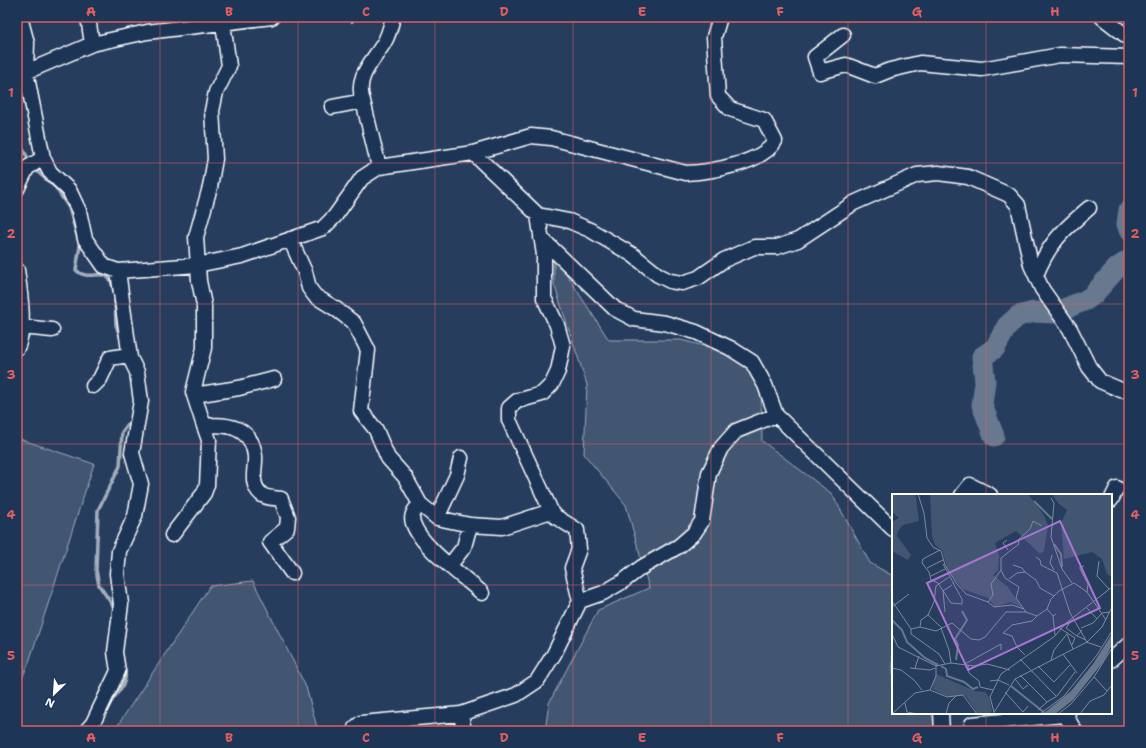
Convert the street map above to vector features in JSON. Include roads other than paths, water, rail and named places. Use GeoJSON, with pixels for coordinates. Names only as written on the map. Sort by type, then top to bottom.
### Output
{"type":"FeatureCollection","features":[{"type":"Feature","properties":{"kind":"street"},"geometry":{"type":"LineString","coordinates":[[20,17],[27,43],[22,73],[43,158],[50,172],[69,190],[79,211],[85,239],[104,266],[118,271],[197,265],[242,256],[322,228],[336,216],[362,178],[379,167],[473,153],[531,136],[558,140],[686,173],[723,168],[762,154],[772,147],[775,141],[764,120],[730,109],[718,96],[714,37],[720,17]]}},
{"type":"Feature","properties":{"kind":"street"},"geometry":{"type":"LineString","coordinates":[[88,17],[92,44]]}},
{"type":"Feature","properties":{"kind":"street"},"geometry":{"type":"LineString","coordinates":[[22,73],[92,44],[147,32],[223,20],[272,17]]}},
{"type":"Feature","properties":{"kind":"street"},"geometry":{"type":"LineString","coordinates":[[379,167],[360,91],[361,83],[372,59],[385,42],[393,17]]}},
{"type":"Feature","properties":{"kind":"street"},"geometry":{"type":"LineString","coordinates":[[1102,17],[1129,36]]}},
{"type":"Feature","properties":{"kind":"street"},"geometry":{"type":"LineString","coordinates":[[172,535],[204,493],[208,485],[209,440],[192,392],[204,348],[204,305],[197,265],[196,237],[210,187],[215,159],[212,111],[216,92],[229,66],[223,20]]}},
{"type":"Feature","properties":{"kind":"street"},"geometry":{"type":"LineString","coordinates":[[843,35],[815,57],[820,72],[846,65],[875,76],[890,70],[920,63],[982,69],[1060,55],[1129,57]]}},
{"type":"Feature","properties":{"kind":"street"},"geometry":{"type":"LineString","coordinates":[[332,107],[363,101]]}},
{"type":"Feature","properties":{"kind":"street"},"geometry":{"type":"LineString","coordinates":[[473,153],[538,215],[568,221],[590,230],[633,255],[658,275],[670,281],[682,283],[698,278],[724,260],[754,247],[776,247],[798,240],[854,203],[917,175],[938,173],[968,177],[1009,195],[1018,205],[1031,265],[1057,310],[1070,329],[1089,367],[1100,382],[1121,390],[1129,391]]}},
{"type":"Feature","properties":{"kind":"street"},"geometry":{"type":"LineString","coordinates":[[17,189],[21,174],[27,168],[43,158]]}},
{"type":"Feature","properties":{"kind":"street"},"geometry":{"type":"LineString","coordinates":[[1036,275],[1044,254],[1061,232],[1089,208]]}},
{"type":"Feature","properties":{"kind":"street"},"geometry":{"type":"LineString","coordinates":[[356,731],[355,728],[361,723],[460,714],[516,695],[536,681],[554,654],[580,601],[572,568],[579,549],[577,530],[556,517],[551,511],[509,420],[509,408],[517,401],[542,394],[552,384],[558,371],[563,346],[557,325],[544,298],[544,255],[538,215]]}},
{"type":"Feature","properties":{"kind":"street"},"geometry":{"type":"LineString","coordinates":[[541,238],[614,309],[634,319],[665,323],[696,332],[730,348],[752,362],[766,385],[776,415],[892,528]]}},
{"type":"Feature","properties":{"kind":"street"},"geometry":{"type":"LineString","coordinates":[[290,239],[305,272],[306,281],[312,292],[315,296],[336,309],[354,323],[365,342],[368,350],[361,411],[376,430],[388,458],[405,477],[420,504],[437,518],[470,525],[502,527],[551,511]]}},
{"type":"Feature","properties":{"kind":"street"},"geometry":{"type":"LineString","coordinates":[[17,270],[20,325],[20,343],[17,348]]}},
{"type":"Feature","properties":{"kind":"street"},"geometry":{"type":"LineString","coordinates":[[86,731],[93,723],[118,671],[115,652],[121,604],[118,574],[119,551],[135,516],[141,484],[132,453],[141,401],[137,372],[129,355],[118,271]]}},
{"type":"Feature","properties":{"kind":"street"},"geometry":{"type":"LineString","coordinates":[[20,325],[52,330]]}},
{"type":"Feature","properties":{"kind":"street"},"geometry":{"type":"LineString","coordinates":[[93,386],[100,379],[110,358],[129,355]]}},
{"type":"Feature","properties":{"kind":"street"},"geometry":{"type":"LineString","coordinates":[[194,396],[239,388],[274,379]]}},
{"type":"Feature","properties":{"kind":"street"},"geometry":{"type":"LineString","coordinates":[[580,601],[603,593],[622,582],[642,566],[679,546],[694,533],[702,521],[709,473],[721,448],[736,431],[776,415]]}},
{"type":"Feature","properties":{"kind":"street"},"geometry":{"type":"LineString","coordinates":[[204,426],[219,424],[231,426],[244,432],[255,455],[253,481],[256,488],[262,495],[281,499],[288,517],[287,528],[270,542],[292,573]]}},
{"type":"Feature","properties":{"kind":"street"},"geometry":{"type":"LineString","coordinates":[[437,518],[457,476],[461,458]]}},
{"type":"Feature","properties":{"kind":"street"},"geometry":{"type":"LineString","coordinates":[[963,494],[970,485],[988,494]]}},
{"type":"Feature","properties":{"kind":"street"},"geometry":{"type":"LineString","coordinates":[[420,504],[413,512],[412,522],[423,541],[482,593]]}},
{"type":"Feature","properties":{"kind":"street"},"geometry":{"type":"LineString","coordinates":[[450,565],[464,547],[470,525]]}},
{"type":"Feature","properties":{"kind":"street"},"geometry":{"type":"LineString","coordinates":[[1112,659],[1129,644]]}},
{"type":"Feature","properties":{"kind":"street"},"geometry":{"type":"LineString","coordinates":[[460,714],[464,731]]}},
{"type":"Feature","properties":{"kind":"street"},"geometry":{"type":"LineString","coordinates":[[941,714],[942,731]]}},
{"type":"Feature","properties":{"kind":"street"},"geometry":{"type":"LineString","coordinates":[[971,723],[1065,714],[1075,731]]}},
{"type":"Feature","properties":{"kind":"waterway"},"geometry":{"type":"LineString","coordinates":[[17,135],[20,83]]}},
{"type":"Feature","properties":{"kind":"waterway"},"geometry":{"type":"LineString","coordinates":[[17,138],[30,162]]}},
{"type":"Feature","properties":{"kind":"waterway"},"geometry":{"type":"LineString","coordinates":[[33,168],[56,188],[69,208],[80,246],[76,270],[82,274],[103,275],[108,277],[114,292]]}},
{"type":"Feature","properties":{"kind":"waterway"},"geometry":{"type":"LineString","coordinates":[[1129,210],[1127,224],[1129,230]]}},
{"type":"Feature","properties":{"kind":"waterway"},"geometry":{"type":"LineString","coordinates":[[994,436],[982,405],[985,381],[982,357],[995,348],[1007,326],[1018,316],[1034,312],[1054,313],[1086,300],[1093,295],[1117,268],[1129,260]]}},
{"type":"Feature","properties":{"kind":"waterway"},"geometry":{"type":"LineString","coordinates":[[115,300],[116,325],[121,339]]}},
{"type":"Feature","properties":{"kind":"waterway"},"geometry":{"type":"LineString","coordinates":[[115,609],[99,585],[96,570],[98,510],[120,466],[122,432],[133,417]]}},
{"type":"Feature","properties":{"kind":"waterway"},"geometry":{"type":"LineString","coordinates":[[109,705],[124,682],[125,671],[123,665]]}},
{"type":"Feature","properties":{"kind":"railway"},"geometry":{"type":"LineString","coordinates":[[350,17],[353,23]]}}]}
